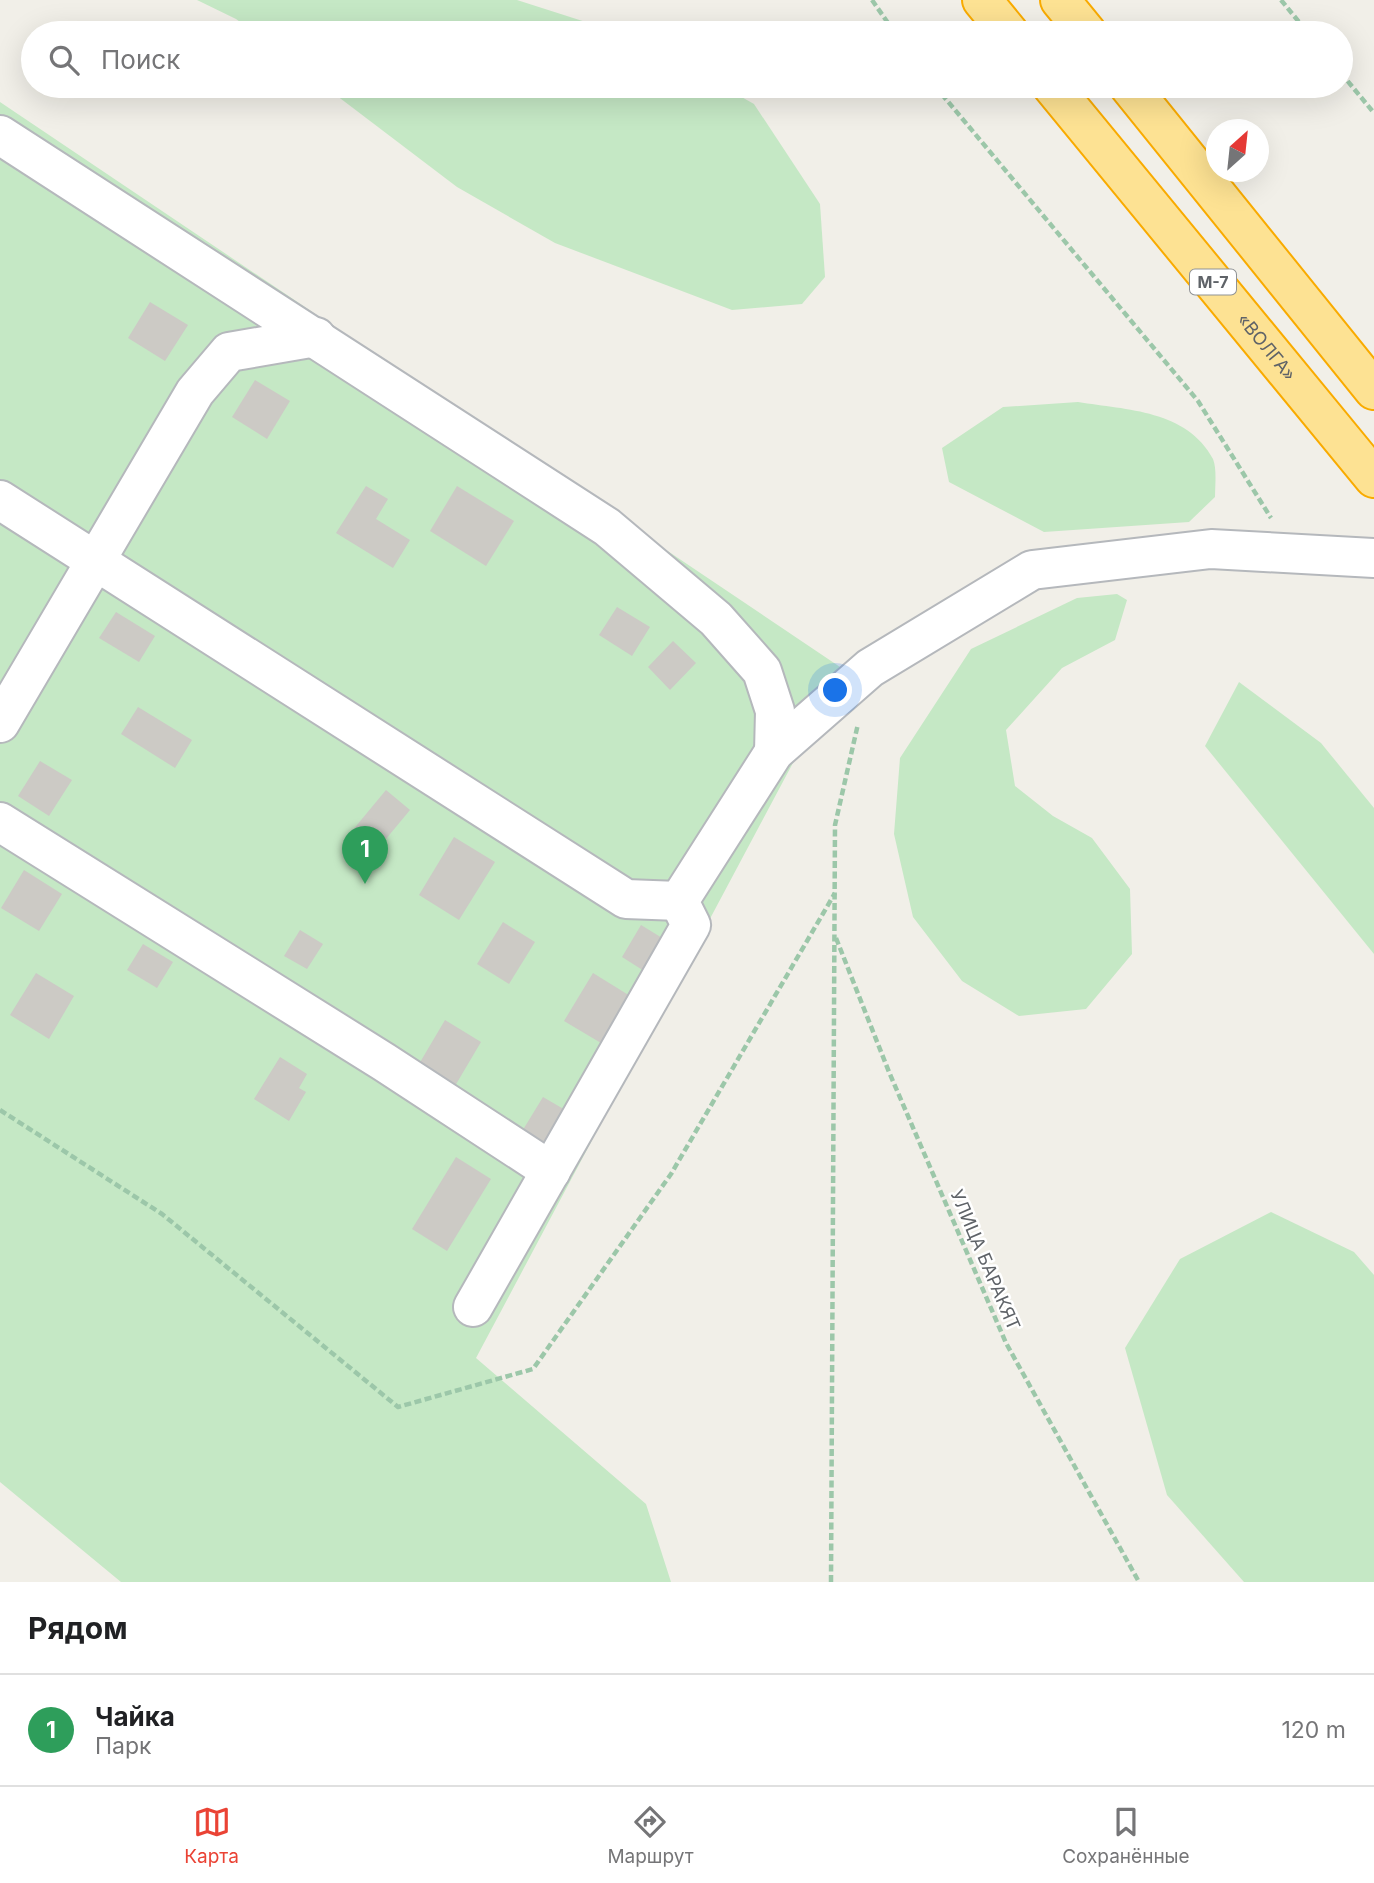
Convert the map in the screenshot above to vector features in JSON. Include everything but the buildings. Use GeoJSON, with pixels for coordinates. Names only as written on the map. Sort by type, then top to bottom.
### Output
{"type":"FeatureCollection","features":[{"type":"Feature","properties":{"kind":"highway"},"geometry":{"type":"LineString","coordinates":[[982,0],[999,21]]}},
{"type":"Feature","properties":{"kind":"highway"},"geometry":{"type":"LineString","coordinates":[[1060,0],[1077,21]]}},
{"type":"Feature","properties":{"kind":"highway","name":"«ВОЛГА»"},"geometry":{"type":"LineString","coordinates":[[1062,98],[1374,478]]}},
{"type":"Feature","properties":{"kind":"highway"},"geometry":{"type":"LineString","coordinates":[[1139,98],[1374,390]]}},
{"type":"Feature","properties":{"kind":"lane"},"geometry":{"type":"LineString","coordinates":[[0,135],[607,527],[716,619],[762,671],[775,711],[774,752]]}},
{"type":"Feature","properties":{"kind":"lane"},"geometry":{"type":"LineString","coordinates":[[0,723],[195,392],[229,352],[316,337]]}},
{"type":"Feature","properties":{"kind":"lane"},"geometry":{"type":"LineString","coordinates":[[0,500],[626,899],[680,901]]}},
{"type":"Feature","properties":{"kind":"lane"},"geometry":{"type":"LineString","coordinates":[[680,901],[774,752],[870,668],[1031,570],[1211,550],[1374,558]]}},
{"type":"Feature","properties":{"kind":"lane"},"geometry":{"type":"LineString","coordinates":[[0,822],[384,1062],[551,1171]]}},
{"type":"Feature","properties":{"kind":"lane"},"geometry":{"type":"LineString","coordinates":[[473,1307],[691,925],[680,901]]}},
{"type":"Feature","properties":{"kind":"path"},"geometry":{"type":"LineString","coordinates":[[872,0],[887,21]]}},
{"type":"Feature","properties":{"kind":"path"},"geometry":{"type":"LineString","coordinates":[[1280,0],[1298,21]]}},
{"type":"Feature","properties":{"kind":"path"},"geometry":{"type":"LineString","coordinates":[[1353,88],[1374,113]]}},
{"type":"Feature","properties":{"kind":"path"},"geometry":{"type":"LineString","coordinates":[[946,98],[1198,401],[1294,555]]}},
{"type":"Feature","properties":{"kind":"path"},"geometry":{"type":"LineString","coordinates":[[831,1582],[835,825],[859,720]]}},
{"type":"Feature","properties":{"kind":"path"},"geometry":{"type":"LineString","coordinates":[[0,1111],[162,1214],[398,1408],[533,1369],[671,1174],[835,893]]}},
{"type":"Feature","properties":{"kind":"path","name":"УЛИЦА БАРАКЯТ"},"geometry":{"type":"LineString","coordinates":[[834,934],[889,1072],[1006,1343],[1139,1582]]}},
{"type":"Feature","properties":{"kind":"green space"},"geometry":{"type":"Polygon","coordinates":[[[197,0],[517,0],[583,21],[239,21],[197,0]]]}},
{"type":"Feature","properties":{"kind":"green space"},"geometry":{"type":"Polygon","coordinates":[[[340,98],[743,98],[754,104],[820,204],[825,277],[802,304],[732,310],[555,243],[457,187],[340,98]]]}},
{"type":"Feature","properties":{"kind":"green space"},"geometry":{"type":"Polygon","coordinates":[[[0,102],[843,669],[476,1358],[646,1504],[671,1582],[121,1582],[0,1482],[0,102]]]}},
{"type":"Feature","properties":{"kind":"green space"},"geometry":{"type":"Polygon","coordinates":[[[1078,402],[1154,415],[1188,431],[1202,443],[1213,459],[1215,497],[1189,522],[1044,532],[949,482],[942,448],[1003,407],[1078,402]]]}},
{"type":"Feature","properties":{"kind":"green space"},"geometry":{"type":"Polygon","coordinates":[[[1117,594],[1127,600],[1115,640],[1062,668],[1006,730],[1015,786],[1053,816],[1092,838],[1130,889],[1132,954],[1086,1009],[1019,1016],[962,981],[913,917],[894,834],[900,758],[971,649],[1077,598],[1117,594]]]}},
{"type":"Feature","properties":{"kind":"green space"},"geometry":{"type":"Polygon","coordinates":[[[1239,682],[1321,743],[1374,808],[1374,954],[1205,746],[1239,682]]]}},
{"type":"Feature","properties":{"kind":"green space"},"geometry":{"type":"Polygon","coordinates":[[[1271,1212],[1354,1252],[1374,1275],[1374,1582],[1244,1582],[1167,1495],[1125,1348],[1180,1259],[1271,1212]]]}},
{"type":"Feature","properties":{"kind":"place","name":"Чайка"},"geometry":{"type":"Point","coordinates":[365,884]}}]}
